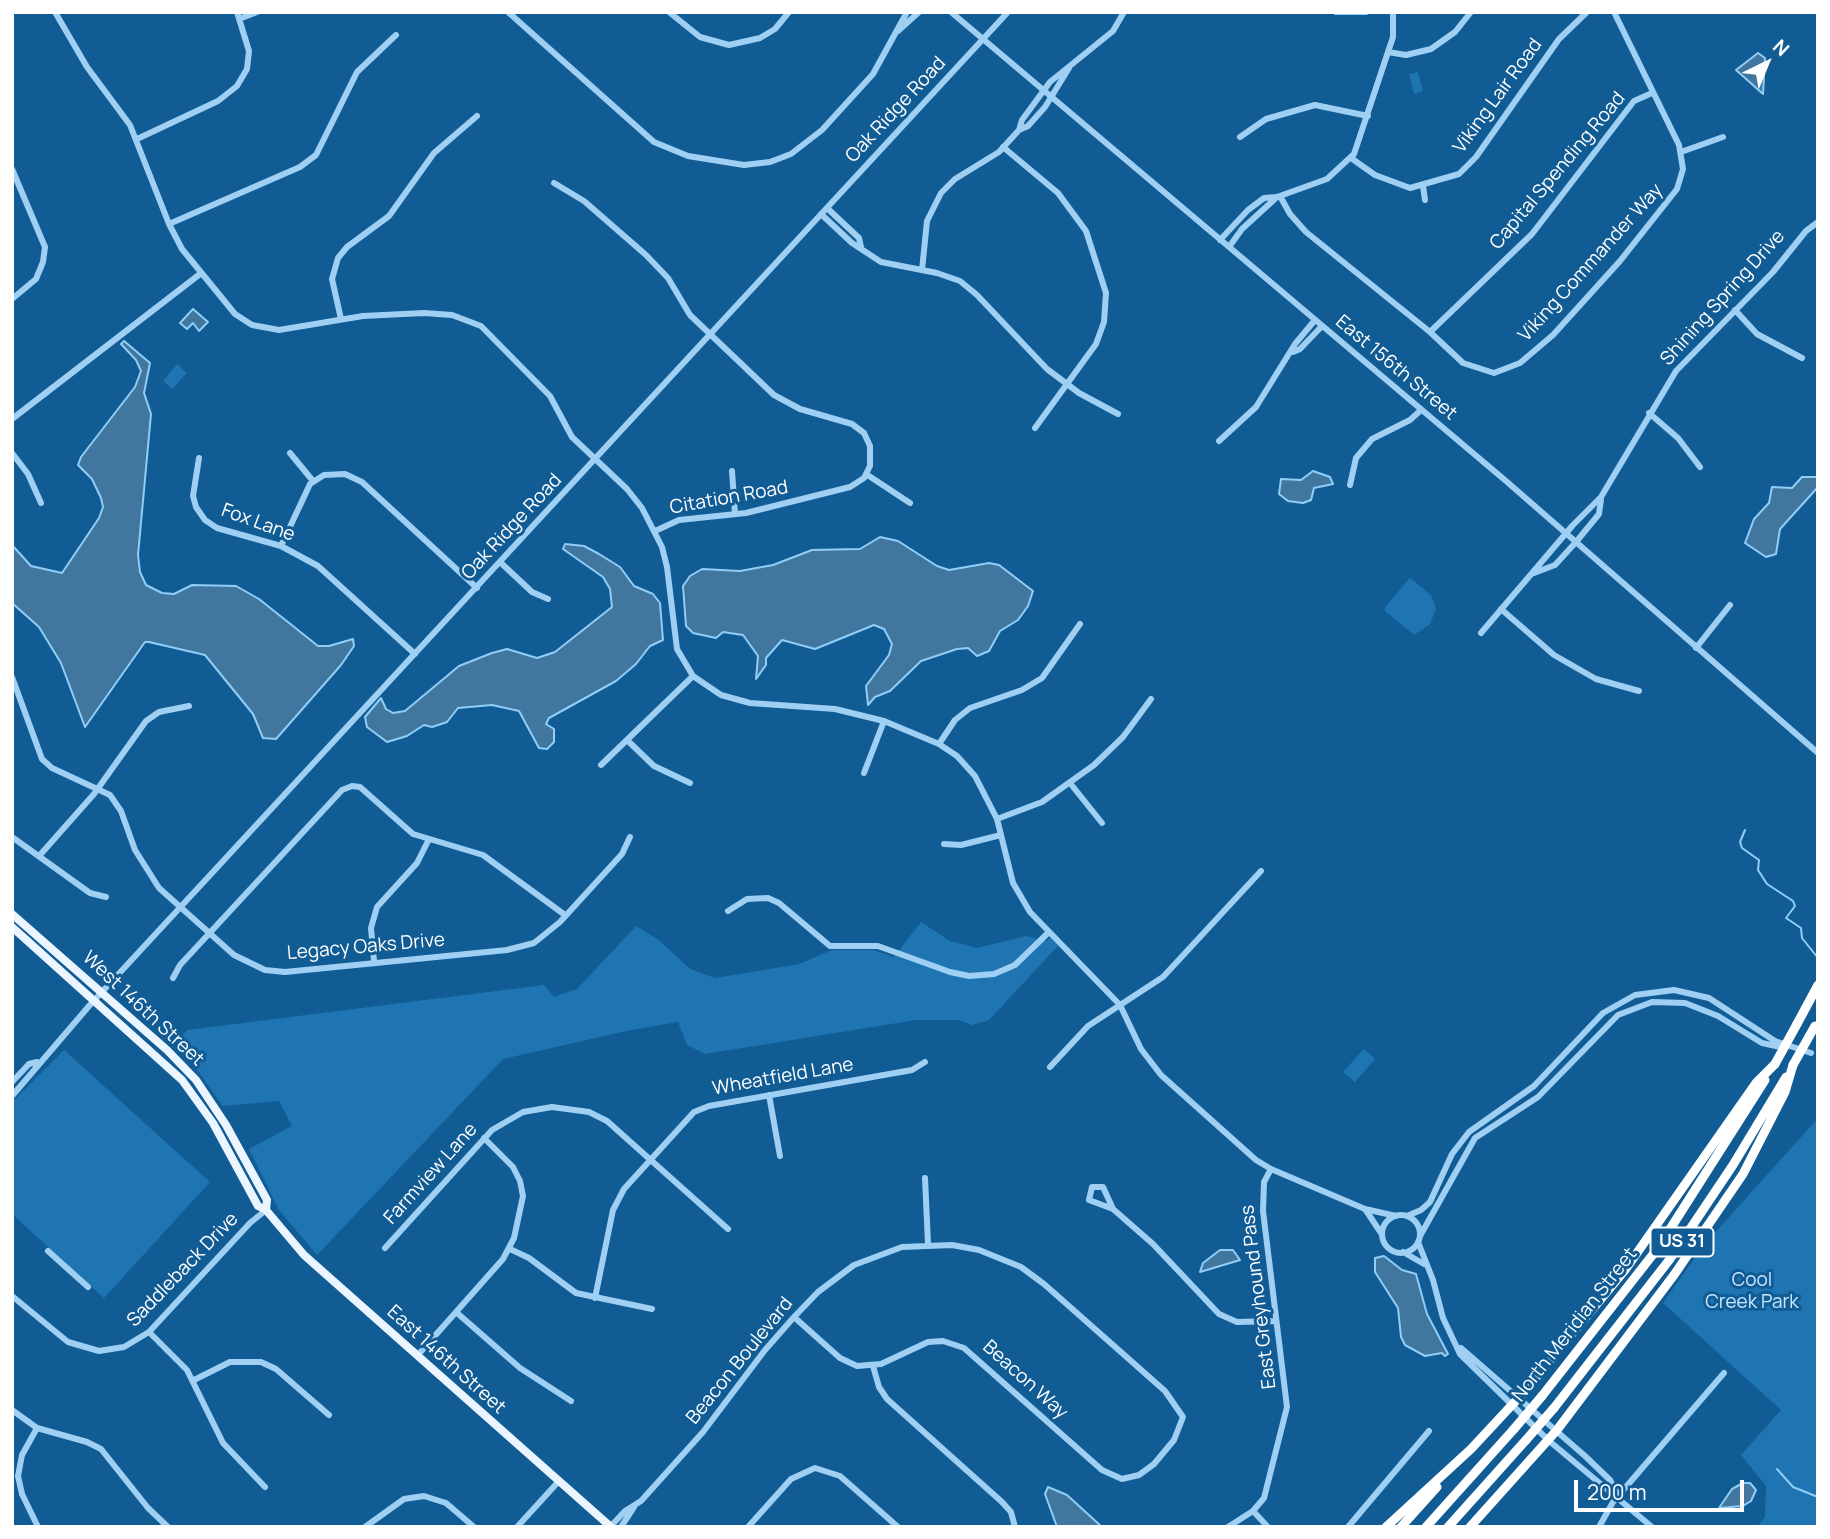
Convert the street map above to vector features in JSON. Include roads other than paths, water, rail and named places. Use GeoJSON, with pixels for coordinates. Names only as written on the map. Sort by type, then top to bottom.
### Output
{"type":"FeatureCollection","features":[{"type":"Feature","properties":{"kind":"highway","name":"North Meridian Street"},"geometry":{"type":"LineString","coordinates":[[1426,1527],[1542,1396],[1616,1305],[1670,1231],[1775,1064],[1818,985]]}},
{"type":"Feature","properties":{"kind":"highway","name":"North Meridian Street"},"geometry":{"type":"LineString","coordinates":[[1448,1527],[1554,1408],[1670,1259],[1733,1165],[1816,1023]]}},
{"type":"Feature","properties":{"kind":"highway"},"geometry":{"type":"LineString","coordinates":[[1401,1527],[1513,1405],[1620,1276],[1704,1161],[1756,1083],[1775,1064]]}},
{"type":"Feature","properties":{"kind":"highway"},"geometry":{"type":"LineString","coordinates":[[1470,1527],[1557,1430],[1639,1325],[1726,1201],[1785,1092],[1793,1065]]}},
{"type":"Feature","properties":{"kind":"highway"},"geometry":{"type":"LineString","coordinates":[[1386,1527],[1471,1449]]}},
{"type":"Feature","properties":{"kind":"main road","name":"West 146th Street"},"geometry":{"type":"LineString","coordinates":[[12,914],[175,1057],[202,1088],[267,1200],[266,1210],[258,1206],[195,1095],[168,1065],[12,927]]}},
{"type":"Feature","properties":{"kind":"main road","name":"East 146th Street"},"geometry":{"type":"LineString","coordinates":[[266,1210],[304,1255],[611,1526]]}},
{"type":"Feature","properties":{"kind":"street"},"geometry":{"type":"LineString","coordinates":[[55,12],[75,48],[137,139],[169,224],[200,274],[227,307],[252,325],[293,330],[341,319],[440,313],[463,318],[481,326],[550,396],[569,433],[636,500],[655,531],[667,567],[674,639],[680,657],[693,676],[721,695],[750,703],[835,709],[884,721],[939,744],[957,757],[975,776],[997,819],[1020,899],[1120,1005],[1141,1049],[1158,1073],[1256,1160],[1271,1170],[1365,1209],[1396,1216],[1407,1216],[1421,1210],[1430,1202],[1452,1154],[1469,1132],[1534,1086],[1602,1013],[1635,995],[1674,990],[1709,998],[1775,1041],[1814,1054]]}},
{"type":"Feature","properties":{"kind":"street"},"geometry":{"type":"LineString","coordinates":[[137,139],[233,91],[245,74],[248,60],[247,42],[238,16],[257,12]]}},
{"type":"Feature","properties":{"kind":"street"},"geometry":{"type":"LineString","coordinates":[[508,12],[654,142],[688,156],[735,165],[770,162],[805,145],[865,85],[907,12]]}},
{"type":"Feature","properties":{"kind":"street"},"geometry":{"type":"LineString","coordinates":[[669,12],[687,29],[717,43],[740,45],[768,34],[789,12]]}},
{"type":"Feature","properties":{"kind":"street"},"geometry":{"type":"LineString","coordinates":[[898,31],[919,12]]}},
{"type":"Feature","properties":{"kind":"street","name":"East 156th Street"},"geometry":{"type":"LineString","coordinates":[[951,12],[1576,542],[1818,753]]}},
{"type":"Feature","properties":{"kind":"street","name":"Oak Ridge Road"},"geometry":{"type":"LineString","coordinates":[[12,1082],[29,1064],[37,1062],[1009,12]]}},
{"type":"Feature","properties":{"kind":"street"},"geometry":{"type":"LineString","coordinates":[[1019,130],[1022,120],[1042,91],[1061,72],[1113,31],[1124,12]]}},
{"type":"Feature","properties":{"kind":"street"},"geometry":{"type":"LineString","coordinates":[[1336,12],[1366,12]]}},
{"type":"Feature","properties":{"kind":"street"},"geometry":{"type":"LineString","coordinates":[[1220,240],[1264,198],[1279,196],[1327,179],[1350,158],[1368,116],[1393,37],[1393,12]]}},
{"type":"Feature","properties":{"kind":"street"},"geometry":{"type":"LineString","coordinates":[[1388,52],[1406,55],[1431,48],[1455,32],[1471,12]]}},
{"type":"Feature","properties":{"kind":"street","name":"Viking Lair Road"},"geometry":{"type":"LineString","coordinates":[[1350,158],[1397,185],[1423,186],[1459,174],[1559,39],[1587,12]]}},
{"type":"Feature","properties":{"kind":"street"},"geometry":{"type":"LineString","coordinates":[[1614,12],[1681,152],[1723,137]]}},
{"type":"Feature","properties":{"kind":"street"},"geometry":{"type":"LineString","coordinates":[[169,224],[300,167],[316,155],[357,72],[396,35]]}},
{"type":"Feature","properties":{"kind":"street"},"geometry":{"type":"LineString","coordinates":[[922,270],[928,221],[941,193],[955,179],[1003,147],[1019,130],[1028,126],[1069,68]]}},
{"type":"Feature","properties":{"kind":"street","name":"Capital Spending Road"},"geometry":{"type":"LineString","coordinates":[[1430,332],[1532,234],[1634,101],[1652,93]]}},
{"type":"Feature","properties":{"kind":"street"},"geometry":{"type":"LineString","coordinates":[[1240,137],[1266,119],[1315,105],[1368,116]]}},
{"type":"Feature","properties":{"kind":"street"},"geometry":{"type":"LineString","coordinates":[[341,319],[332,279],[338,258],[347,247],[388,216],[434,153],[477,116]]}},
{"type":"Feature","properties":{"kind":"street"},"geometry":{"type":"LineString","coordinates":[[1003,147],[1058,192],[1086,231],[1102,278],[1106,301],[1104,323],[1092,351],[1035,428]]}},
{"type":"Feature","properties":{"kind":"street","name":"Viking Commander Way"},"geometry":{"type":"LineString","coordinates":[[1279,196],[1306,232],[1430,332],[1463,363],[1494,373],[1521,363],[1566,321],[1669,201],[1677,189],[1683,169],[1681,152]]}},
{"type":"Feature","properties":{"kind":"street"},"geometry":{"type":"LineString","coordinates":[[12,169],[45,247],[43,262],[36,279],[12,299]]}},
{"type":"Feature","properties":{"kind":"street"},"geometry":{"type":"LineString","coordinates":[[554,183],[584,201],[665,274],[690,315],[783,401],[858,428],[868,439],[872,453],[866,474],[910,503]]}},
{"type":"Feature","properties":{"kind":"street"},"geometry":{"type":"LineString","coordinates":[[1423,186],[1425,200]]}},
{"type":"Feature","properties":{"kind":"street"},"geometry":{"type":"LineString","coordinates":[[1229,247],[1242,229],[1279,196]]}},
{"type":"Feature","properties":{"kind":"street"},"geometry":{"type":"LineString","coordinates":[[824,211],[859,238],[861,247],[881,262],[949,277],[969,288],[1047,369],[1067,385],[1118,414]]}},
{"type":"Feature","properties":{"kind":"street","name":"Shining Spring Drive"},"geometry":{"type":"LineString","coordinates":[[1481,633],[1601,497],[1676,371],[1773,272],[1805,231],[1818,222]]}},
{"type":"Feature","properties":{"kind":"street"},"geometry":{"type":"LineString","coordinates":[[12,419],[200,274]]}},
{"type":"Feature","properties":{"kind":"street"},"geometry":{"type":"LineString","coordinates":[[1735,310],[1758,334],[1802,358]]}},
{"type":"Feature","properties":{"kind":"street"},"geometry":{"type":"LineString","coordinates":[[1219,440],[1256,407],[1293,352],[1295,344],[1315,320]]}},
{"type":"Feature","properties":{"kind":"street"},"geometry":{"type":"LineString","coordinates":[[1293,352],[1300,349],[1322,326]]}},
{"type":"Feature","properties":{"kind":"street"},"geometry":{"type":"LineString","coordinates":[[1350,485],[1356,458],[1372,439],[1410,420],[1421,410]]}},
{"type":"Feature","properties":{"kind":"street"},"geometry":{"type":"LineString","coordinates":[[1649,413],[1678,438],[1700,467]]}},
{"type":"Feature","properties":{"kind":"street"},"geometry":{"type":"LineString","coordinates":[[12,453],[27,474],[41,503]]}},
{"type":"Feature","properties":{"kind":"street"},"geometry":{"type":"LineString","coordinates":[[290,453],[313,481]]}},
{"type":"Feature","properties":{"kind":"street","name":"Fox Lane"},"geometry":{"type":"LineString","coordinates":[[199,458],[193,496],[202,517],[217,528],[281,546],[327,573],[415,654]]}},
{"type":"Feature","properties":{"kind":"street"},"geometry":{"type":"LineString","coordinates":[[732,471],[735,514]]}},
{"type":"Feature","properties":{"kind":"street"},"geometry":{"type":"LineString","coordinates":[[281,546],[302,495],[313,481],[334,473],[357,479],[477,588]]}},
{"type":"Feature","properties":{"kind":"street","name":"Citation Road"},"geometry":{"type":"LineString","coordinates":[[655,531],[688,518],[735,514],[844,489],[855,485],[866,474]]}},
{"type":"Feature","properties":{"kind":"street"},"geometry":{"type":"LineString","coordinates":[[1534,573],[1555,565],[1576,542],[1599,514],[1601,497]]}},
{"type":"Feature","properties":{"kind":"street"},"geometry":{"type":"LineString","coordinates":[[500,562],[532,592],[548,599]]}},
{"type":"Feature","properties":{"kind":"street"},"geometry":{"type":"LineString","coordinates":[[1696,648],[1730,605]]}},
{"type":"Feature","properties":{"kind":"street"},"geometry":{"type":"LineString","coordinates":[[1501,609],[1554,655],[1596,679],[1639,691]]}},
{"type":"Feature","properties":{"kind":"street"},"geometry":{"type":"LineString","coordinates":[[939,744],[955,720],[970,708],[1022,690],[1042,678],[1080,624]]}},
{"type":"Feature","properties":{"kind":"street"},"geometry":{"type":"LineString","coordinates":[[601,765],[693,676]]}},
{"type":"Feature","properties":{"kind":"street"},"geometry":{"type":"LineString","coordinates":[[13,681],[42,759],[52,768],[98,788]]}},
{"type":"Feature","properties":{"kind":"street"},"geometry":{"type":"LineString","coordinates":[[997,819],[1033,807],[1070,783],[1115,747],[1151,699]]}},
{"type":"Feature","properties":{"kind":"street"},"geometry":{"type":"LineString","coordinates":[[40,855],[98,788],[146,722],[159,712],[189,706]]}},
{"type":"Feature","properties":{"kind":"street"},"geometry":{"type":"LineString","coordinates":[[864,774],[884,721]]}},
{"type":"Feature","properties":{"kind":"street"},"geometry":{"type":"LineString","coordinates":[[627,740],[654,766],[690,783]]}},
{"type":"Feature","properties":{"kind":"street"},"geometry":{"type":"LineString","coordinates":[[1070,783],[1102,823]]}},
{"type":"Feature","properties":{"kind":"street"},"geometry":{"type":"LineString","coordinates":[[173,978],[180,965],[342,790],[352,786],[360,787],[406,829],[428,841],[483,855],[565,915]]}},
{"type":"Feature","properties":{"kind":"street","name":"Legacy Oaks Drive"},"geometry":{"type":"LineString","coordinates":[[98,788],[115,801],[135,850],[159,888],[179,908],[244,962],[265,970],[285,972],[519,948],[546,935],[622,854],[630,837]]}},
{"type":"Feature","properties":{"kind":"street"},"geometry":{"type":"LineString","coordinates":[[944,844],[961,845],[1001,835]]}},
{"type":"Feature","properties":{"kind":"street"},"geometry":{"type":"LineString","coordinates":[[12,837],[90,893],[106,897]]}},
{"type":"Feature","properties":{"kind":"street"},"geometry":{"type":"LineString","coordinates":[[374,961],[371,928],[374,914],[383,900],[417,863],[428,841]]}},
{"type":"Feature","properties":{"kind":"street"},"geometry":{"type":"LineString","coordinates":[[1050,1067],[1082,1031],[1163,977],[1261,871]]}},
{"type":"Feature","properties":{"kind":"street"},"geometry":{"type":"LineString","coordinates":[[727,911],[747,899],[768,898],[779,903],[830,946],[881,946],[950,972],[970,976],[994,974],[1015,965],[1049,932]]}},
{"type":"Feature","properties":{"kind":"street"},"geometry":{"type":"LineString","coordinates":[[1403,1252],[1419,1239],[1459,1162],[1475,1139],[1538,1097],[1605,1026],[1633,1008],[1652,1002],[1685,1003],[1710,1012],[1762,1043],[1814,1054]]}},
{"type":"Feature","properties":{"kind":"street","name":"Oak Ridge Road"},"geometry":{"type":"LineString","coordinates":[[12,1096],[36,1070],[37,1062]]}},
{"type":"Feature","properties":{"kind":"street","name":"Wheatfield Lane"},"geometry":{"type":"LineString","coordinates":[[595,1298],[613,1210],[624,1189],[650,1158],[699,1110],[912,1070],[925,1062]]}},
{"type":"Feature","properties":{"kind":"street"},"geometry":{"type":"LineString","coordinates":[[769,1096],[780,1156]]}},
{"type":"Feature","properties":{"kind":"street","name":"Farmview Lane"},"geometry":{"type":"LineString","coordinates":[[385,1248],[484,1139],[502,1123],[523,1112],[561,1107],[589,1112],[607,1121],[728,1229]]}},
{"type":"Feature","properties":{"kind":"street"},"geometry":{"type":"LineString","coordinates":[[417,1356],[510,1248],[522,1205],[520,1181],[513,1167],[484,1139]]}},
{"type":"Feature","properties":{"kind":"street","name":"East Greyhound Pass"},"geometry":{"type":"LineString","coordinates":[[1228,1527],[1253,1511],[1266,1493],[1287,1407],[1263,1211],[1264,1182],[1271,1170]]}},
{"type":"Feature","properties":{"kind":"street"},"geometry":{"type":"LineString","coordinates":[[925,1178],[928,1244]]}},
{"type":"Feature","properties":{"kind":"street"},"geometry":{"type":"LineString","coordinates":[[1113,1209],[1153,1244],[1219,1314],[1237,1322],[1276,1321]]}},
{"type":"Feature","properties":{"kind":"street"},"geometry":{"type":"LineString","coordinates":[[1365,1209],[1391,1250],[1403,1252],[1424,1264]]}},
{"type":"Feature","properties":{"kind":"street","name":"Saddleback Drive"},"geometry":{"type":"LineString","coordinates":[[12,1296],[68,1342],[88,1349],[117,1349],[149,1332],[250,1223],[266,1210]]}},
{"type":"Feature","properties":{"kind":"street"},"geometry":{"type":"LineString","coordinates":[[1382,1235],[1385,1223],[1396,1216]]}},
{"type":"Feature","properties":{"kind":"street"},"geometry":{"type":"LineString","coordinates":[[1407,1216],[1417,1224],[1424,1264],[1433,1280],[1449,1332],[1467,1362],[1602,1488],[1618,1496],[1652,1527]]}},
{"type":"Feature","properties":{"kind":"street","name":"Beacon Boulevard"},"geometry":{"type":"LineString","coordinates":[[621,1527],[634,1507],[709,1425],[761,1354],[794,1317],[826,1285],[854,1265],[893,1250],[928,1244],[979,1250],[1012,1262],[1033,1275],[1166,1391],[1183,1417],[1179,1429]]}},
{"type":"Feature","properties":{"kind":"street"},"geometry":{"type":"LineString","coordinates":[[510,1248],[529,1258],[569,1290],[653,1309]]}},
{"type":"Feature","properties":{"kind":"street"},"geometry":{"type":"LineString","coordinates":[[48,1251],[88,1287]]}},
{"type":"Feature","properties":{"kind":"street"},"geometry":{"type":"LineString","coordinates":[[456,1312],[520,1368],[571,1401]]}},
{"type":"Feature","properties":{"kind":"street"},"geometry":{"type":"LineString","coordinates":[[794,1317],[843,1360],[873,1366],[879,1387],[887,1399],[1002,1502],[1011,1512],[1015,1527]]}},
{"type":"Feature","properties":{"kind":"street"},"geometry":{"type":"LineString","coordinates":[[149,1332],[194,1380],[223,1444],[265,1487]]}},
{"type":"Feature","properties":{"kind":"street"},"geometry":{"type":"LineString","coordinates":[[1449,1332],[1473,1362],[1520,1396],[1610,1480],[1618,1496]]}},
{"type":"Feature","properties":{"kind":"street","name":"Beacon Way"},"geometry":{"type":"LineString","coordinates":[[873,1366],[923,1343],[943,1341],[959,1345],[1102,1470],[1122,1479],[1130,1479],[1149,1468],[1174,1440],[1179,1429]]}},
{"type":"Feature","properties":{"kind":"street"},"geometry":{"type":"LineString","coordinates":[[194,1380],[230,1362],[261,1362],[276,1369],[329,1415]]}},
{"type":"Feature","properties":{"kind":"street"},"geometry":{"type":"LineString","coordinates":[[1599,1527],[1618,1496],[1724,1373]]}},
{"type":"Feature","properties":{"kind":"street"},"geometry":{"type":"LineString","coordinates":[[12,1410],[37,1428],[87,1442],[101,1449],[148,1508],[168,1527]]}},
{"type":"Feature","properties":{"kind":"street"},"geometry":{"type":"LineString","coordinates":[[37,1428],[22,1455],[18,1476],[22,1494],[38,1527]]}},
{"type":"Feature","properties":{"kind":"street"},"geometry":{"type":"LineString","coordinates":[[1348,1527],[1429,1431]]}},
{"type":"Feature","properties":{"kind":"street"},"geometry":{"type":"LineString","coordinates":[[748,1527],[791,1479],[815,1468],[840,1476],[898,1527]]}},
{"type":"Feature","properties":{"kind":"street"},"geometry":{"type":"LineString","coordinates":[[517,1527],[559,1481]]}},
{"type":"Feature","properties":{"kind":"street"},"geometry":{"type":"LineString","coordinates":[[365,1527],[404,1499],[424,1496],[446,1503],[474,1527]]}},
{"type":"Feature","properties":{"kind":"street","name":"Beacon Boulevard"},"geometry":{"type":"LineString","coordinates":[[611,1526],[625,1511],[634,1507]]}},
{"type":"Feature","properties":{"kind":"street"},"geometry":{"type":"LineString","coordinates":[[1253,1511],[1268,1527]]}},
{"type":"Feature","properties":{"kind":"waterway"},"geometry":{"type":"LineString","coordinates":[[1745,830],[1740,842],[1742,848],[1759,860],[1758,870],[1767,884],[1793,901],[1795,906],[1786,918],[1801,928],[1802,938],[1818,958]]}},
{"type":"Feature","properties":{"kind":"waterway"},"geometry":{"type":"LineString","coordinates":[[1777,1469],[1793,1487],[1818,1497]]}},
{"type":"Feature","properties":{"kind":"park label","name":"Cool Creek Park"},"geometry":{"type":"Point","coordinates":[1752,1292]}}]}
